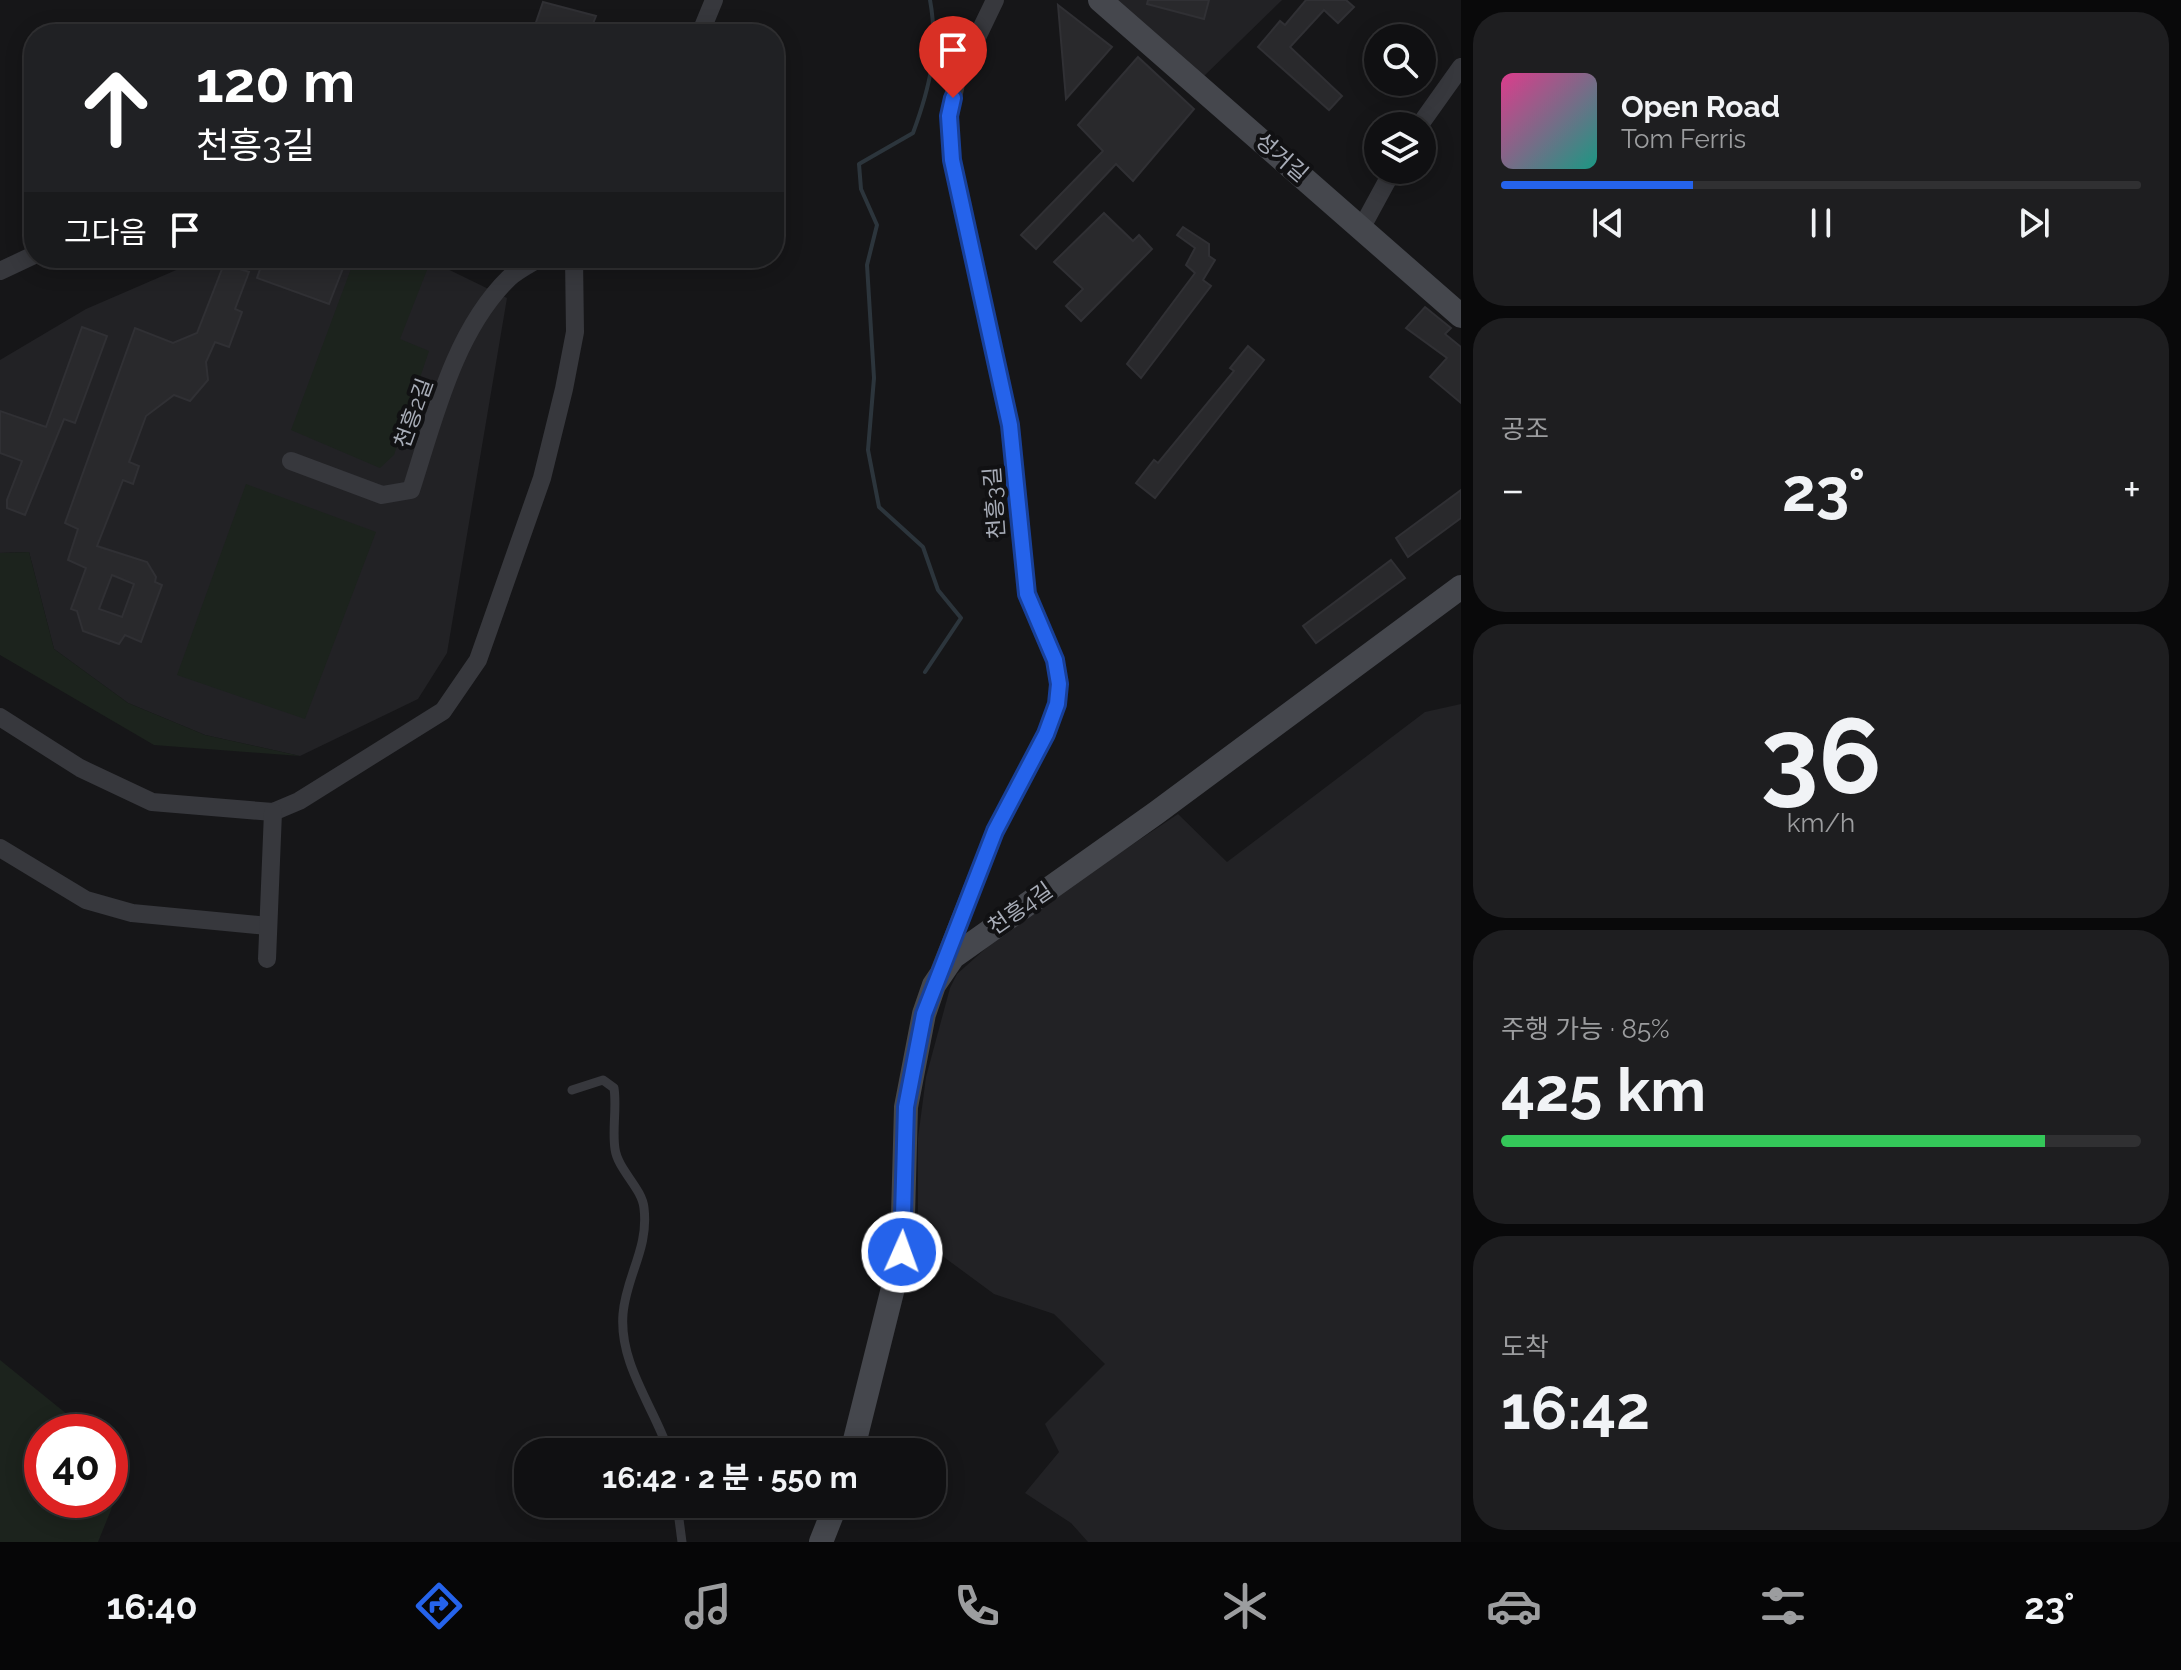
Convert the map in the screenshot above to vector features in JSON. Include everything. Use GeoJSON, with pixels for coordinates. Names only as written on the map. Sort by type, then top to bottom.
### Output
{"type":"FeatureCollection","features":[{"type":"Feature","properties":{"kind":"street"},"geometry":{"type":"LineString","coordinates":[[704,24],[714,0]]}},
{"type":"Feature","properties":{"kind":"street","name":"천흥3길"},"geometry":{"type":"LineString","coordinates":[[934,985],[995,831],[1046,734],[1057,704],[1059,684],[1055,660],[1027,594],[1010,425],[952,160],[949,116],[957,79],[995,0]]}},
{"type":"Feature","properties":{"kind":"street","name":"성거길"},"geometry":{"type":"LineString","coordinates":[[1100,0],[1461,316]]}},
{"type":"Feature","properties":{"kind":"street"},"geometry":{"type":"LineString","coordinates":[[1429,112],[1461,67]]}},
{"type":"Feature","properties":{"kind":"street"},"geometry":{"type":"LineString","coordinates":[[1362,227],[1385,184]]}},
{"type":"Feature","properties":{"kind":"street"},"geometry":{"type":"LineString","coordinates":[[0,271],[24,260]]}},
{"type":"Feature","properties":{"kind":"street","name":"천흥2길"},"geometry":{"type":"LineString","coordinates":[[291,461],[382,495],[411,490],[435,415],[474,321],[510,277],[524,268]]}},
{"type":"Feature","properties":{"kind":"street"},"geometry":{"type":"LineString","coordinates":[[0,717],[80,768],[152,802],[273,812],[299,801],[443,711],[478,660],[542,478],[575,332],[574,268]]}},
{"type":"Feature","properties":{"kind":"street","name":"천흥4길"},"geometry":{"type":"LineString","coordinates":[[856,1438],[902,1252],[906,1107],[924,1014],[934,985],[953,957],[1156,813],[1461,587]]}},
{"type":"Feature","properties":{"kind":"street"},"geometry":{"type":"LineString","coordinates":[[267,959],[273,812]]}},
{"type":"Feature","properties":{"kind":"street"},"geometry":{"type":"LineString","coordinates":[[0,848],[86,900],[132,913],[268,926]]}},
{"type":"Feature","properties":{"kind":"street"},"geometry":{"type":"LineString","coordinates":[[821,1542],[830,1518]]}},
{"type":"Feature","properties":{"kind":"lane"},"geometry":{"type":"LineString","coordinates":[[572,1090],[603,1080],[614,1088],[615,1150],[644,1205],[644,1249],[628,1289],[623,1317],[627,1349],[642,1394],[662,1438]]}},
{"type":"Feature","properties":{"kind":"lane"},"geometry":{"type":"LineString","coordinates":[[679,1518],[682,1542]]}},
{"type":"Feature","properties":{"kind":"shaded area"},"geometry":{"type":"Polygon","coordinates":[[[1117,0],[1282,0],[1203,77],[1117,0]]]}},
{"type":"Feature","properties":{"kind":"shaded area"},"geometry":{"type":"Polygon","coordinates":[[[181,268],[446,268],[507,298],[447,653],[418,699],[300,756],[205,735],[128,703],[54,649],[29,552],[0,553],[0,360],[86,309],[181,268]]]}},
{"type":"Feature","properties":{"kind":"shaded area"},"geometry":{"type":"Polygon","coordinates":[[[351,268],[427,270],[400,339],[429,351],[394,455],[380,468],[291,430],[351,268]]]}},
{"type":"Feature","properties":{"kind":"shaded area"},"geometry":{"type":"Polygon","coordinates":[[[246,484],[376,532],[305,719],[177,675],[246,484]]]}},
{"type":"Feature","properties":{"kind":"shaded area"},"geometry":{"type":"Polygon","coordinates":[[[29,552],[54,649],[128,703],[205,735],[300,756],[154,745],[0,655],[0,553],[29,552]]]}},
{"type":"Feature","properties":{"kind":"shaded area"},"geometry":{"type":"Polygon","coordinates":[[[1461,704],[1461,1542],[1088,1542],[1071,1523],[1025,1493],[1059,1452],[1045,1424],[1105,1364],[1054,1314],[994,1294],[918,1238],[918,1138],[926,1077],[950,988],[957,974],[1012,925],[1178,814],[1227,862],[1425,712],[1461,704]]]}},
{"type":"Feature","properties":{"kind":"shaded area"},"geometry":{"type":"Polygon","coordinates":[[[0,1360],[67,1414],[24,1414],[24,1518],[108,1518],[98,1542],[0,1542],[0,1360]]]}},
{"type":"Feature","properties":{"kind":"building"},"geometry":{"type":"Polygon","coordinates":[[[1148,0],[1209,0],[1204,19],[1147,4],[1148,0]]]}},
{"type":"Feature","properties":{"kind":"building"},"geometry":{"type":"Polygon","coordinates":[[[1306,0],[1346,0],[1354,7],[1338,23],[1324,10],[1290,47],[1342,96],[1329,110],[1258,47],[1280,21],[1285,25],[1306,0]]]}},
{"type":"Feature","properties":{"kind":"building"},"geometry":{"type":"Polygon","coordinates":[[[543,2],[596,16],[593,24],[535,24],[543,2]]]}},
{"type":"Feature","properties":{"kind":"building"},"geometry":{"type":"Polygon","coordinates":[[[1058,5],[1112,47],[1066,99],[1058,5]]]}},
{"type":"Feature","properties":{"kind":"building"},"geometry":{"type":"Polygon","coordinates":[[[1138,57],[1194,109],[1133,181],[1116,164],[1036,249],[1021,235],[1103,151],[1078,125],[1138,57]]]}},
{"type":"Feature","properties":{"kind":"building"},"geometry":{"type":"Polygon","coordinates":[[[1104,213],[1133,241],[1139,235],[1152,249],[1081,321],[1066,306],[1083,289],[1054,262],[1104,213]]]}},
{"type":"Feature","properties":{"kind":"building"},"geometry":{"type":"Polygon","coordinates":[[[1183,227],[1209,244],[1209,256],[1215,260],[1203,280],[1211,286],[1141,378],[1127,364],[1195,273],[1186,265],[1195,248],[1177,235],[1183,227]]]}},
{"type":"Feature","properties":{"kind":"building"},"geometry":{"type":"Polygon","coordinates":[[[222,268],[249,272],[235,309],[242,312],[229,347],[215,342],[206,362],[208,380],[190,401],[174,395],[146,416],[129,462],[139,466],[133,484],[123,480],[97,546],[147,562],[156,577],[155,582],[162,585],[141,642],[125,635],[119,644],[83,631],[77,611],[71,609],[86,568],[68,560],[78,529],[65,523],[135,328],[173,343],[197,333],[222,268]],[[112,575],[99,609],[122,617],[134,584],[112,575]]]}},
{"type":"Feature","properties":{"kind":"building"},"geometry":{"type":"Polygon","coordinates":[[[260,268],[343,268],[329,304],[257,278],[260,268]]]}},
{"type":"Feature","properties":{"kind":"building"},"geometry":{"type":"Polygon","coordinates":[[[1425,307],[1451,328],[1445,334],[1461,347],[1461,403],[1430,377],[1447,358],[1406,328],[1425,307]]]}},
{"type":"Feature","properties":{"kind":"building"},"geometry":{"type":"Polygon","coordinates":[[[82,327],[107,336],[75,423],[64,419],[25,515],[7,508],[7,500],[22,461],[0,453],[0,411],[46,427],[82,327]]]}},
{"type":"Feature","properties":{"kind":"building"},"geometry":{"type":"Polygon","coordinates":[[[1248,346],[1264,360],[1155,498],[1136,483],[1154,460],[1158,463],[1234,371],[1230,368],[1248,346]]]}},
{"type":"Feature","properties":{"kind":"building"},"geometry":{"type":"Polygon","coordinates":[[[1461,490],[1461,518],[1408,557],[1396,538],[1461,490]]]}},
{"type":"Feature","properties":{"kind":"building"},"geometry":{"type":"Polygon","coordinates":[[[1391,560],[1405,578],[1316,643],[1303,626],[1391,560]]]}},
{"type":"Feature","properties":{"kind":"waterway"},"geometry":{"type":"LineString","coordinates":[[925,672],[961,618],[938,590],[923,547],[879,507],[868,450],[874,378],[867,265],[877,225],[861,189],[859,164],[913,133],[931,68],[934,35],[930,0]]}},
{"type":"Feature","properties":{"kind":"route"},"geometry":{"type":"LineString","coordinates":[[902,1252],[906,1107],[924,1014],[951,937],[995,831],[1046,734],[1057,704],[1059,684],[1055,660],[1027,594],[1010,425],[952,160],[949,116],[953,98]]}}]}
